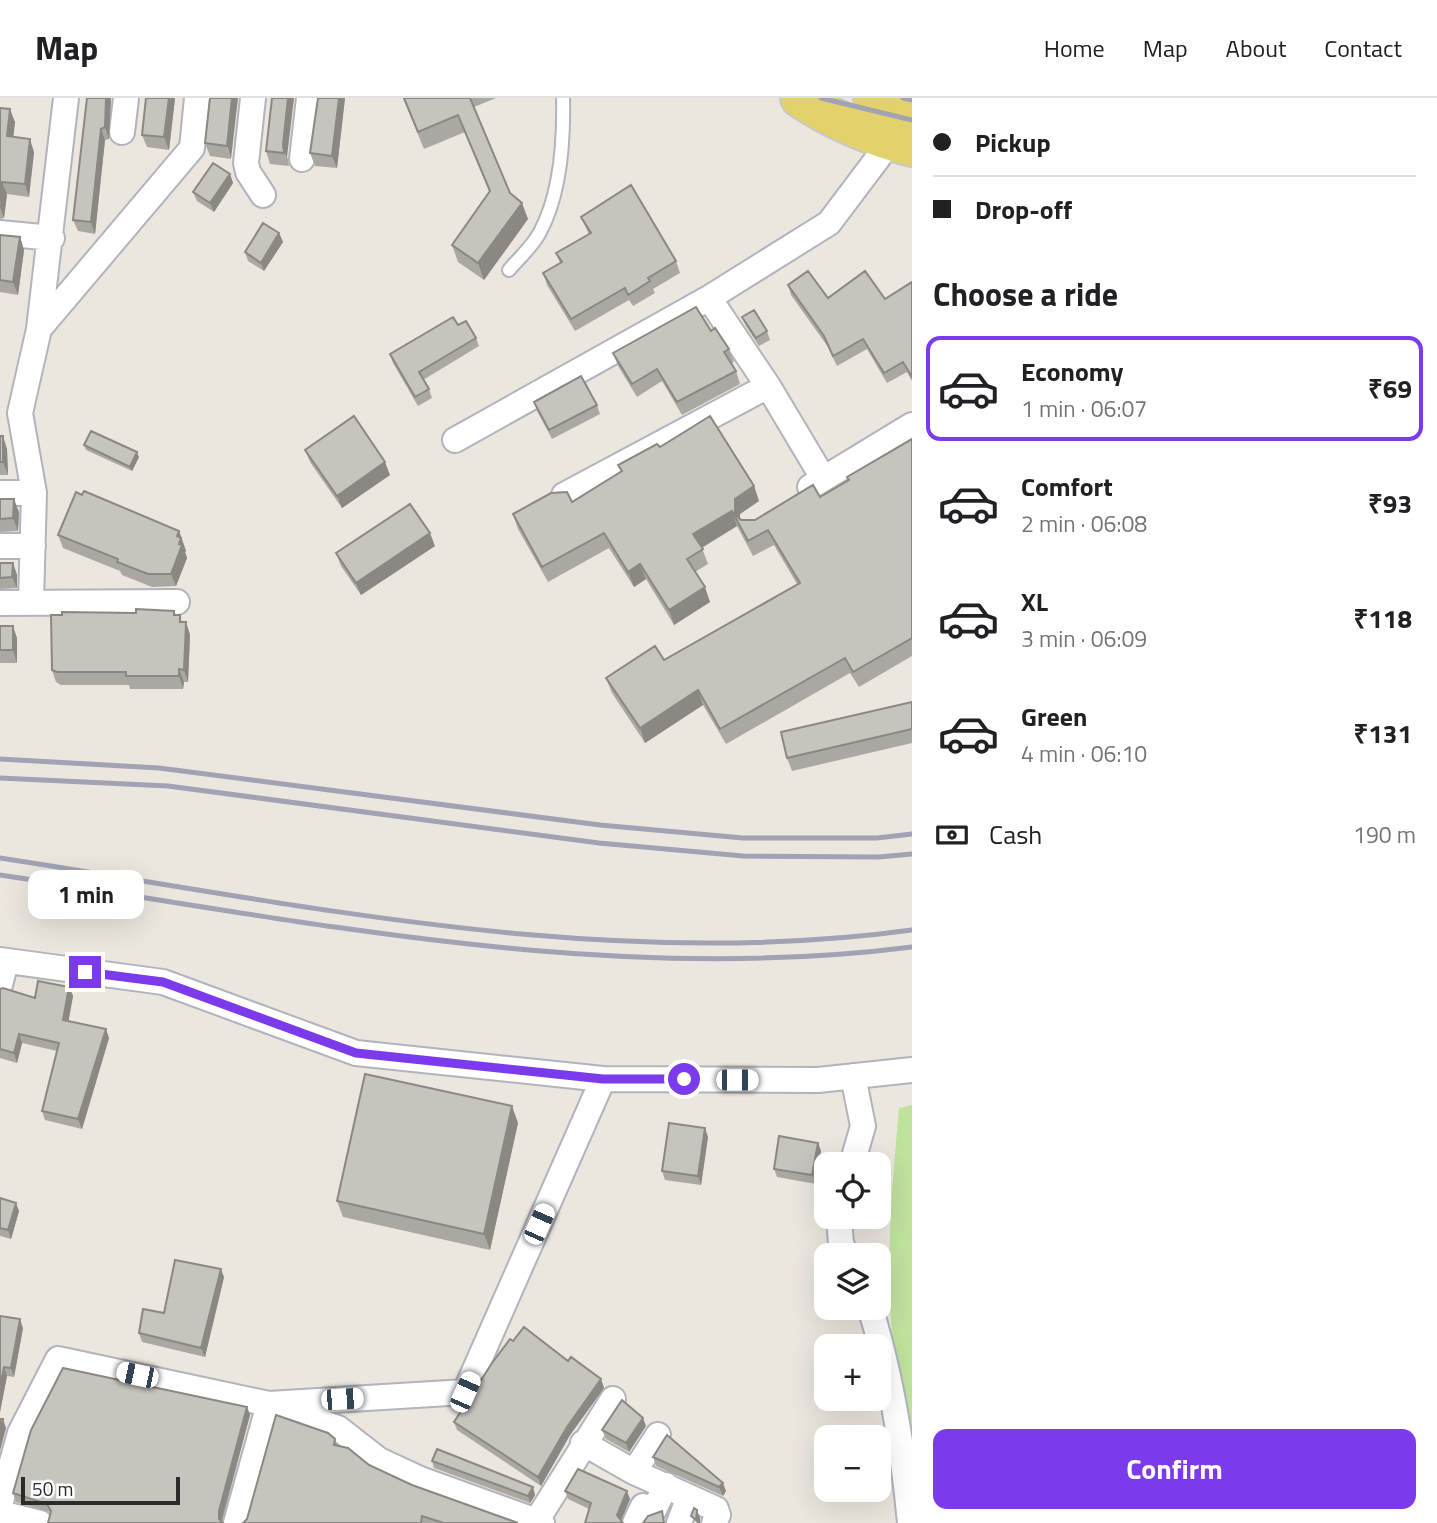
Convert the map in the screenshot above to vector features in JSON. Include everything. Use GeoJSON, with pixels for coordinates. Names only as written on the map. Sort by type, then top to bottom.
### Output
{"type":"FeatureCollection","features":[{"type":"Feature","properties":{"kind":"main road"},"geometry":{"type":"LineString","coordinates":[[800,98],[819,111],[905,134]]}},
{"type":"Feature","properties":{"kind":"main road"},"geometry":{"type":"LineString","coordinates":[[873,98],[905,134]]}},
{"type":"Feature","properties":{"kind":"street"},"geometry":{"type":"LineString","coordinates":[[31,602],[34,493],[20,413],[39,330],[52,239],[66,98]]}},
{"type":"Feature","properties":{"kind":"street"},"geometry":{"type":"LineString","coordinates":[[122,132],[126,98]]}},
{"type":"Feature","properties":{"kind":"street"},"geometry":{"type":"LineString","coordinates":[[39,330],[192,148],[197,98]]}},
{"type":"Feature","properties":{"kind":"street"},"geometry":{"type":"LineString","coordinates":[[254,98],[246,163],[248,172],[263,195]]}},
{"type":"Feature","properties":{"kind":"street"},"geometry":{"type":"LineString","coordinates":[[302,159],[309,98]]}},
{"type":"Feature","properties":{"kind":"street"},"geometry":{"type":"LineString","coordinates":[[455,440],[709,298],[829,223],[905,134]]}},
{"type":"Feature","properties":{"kind":"street"},"geometry":{"type":"LineString","coordinates":[[0,233],[52,239]]}},
{"type":"Feature","properties":{"kind":"street"},"geometry":{"type":"LineString","coordinates":[[709,298],[768,386],[823,478]]}},
{"type":"Feature","properties":{"kind":"street"},"geometry":{"type":"LineString","coordinates":[[564,495],[768,386]]}},
{"type":"Feature","properties":{"kind":"street"},"geometry":{"type":"LineString","coordinates":[[788,500],[912,425]]}},
{"type":"Feature","properties":{"kind":"street"},"geometry":{"type":"LineString","coordinates":[[0,493],[34,493]]}},
{"type":"Feature","properties":{"kind":"street"},"geometry":{"type":"LineString","coordinates":[[0,546],[33,547]]}},
{"type":"Feature","properties":{"kind":"street"},"geometry":{"type":"LineString","coordinates":[[0,603],[177,602]]}},
{"type":"Feature","properties":{"kind":"street"},"geometry":{"type":"LineString","coordinates":[[2,968],[163,982],[356,1053],[603,1079],[818,1080],[912,1070]]}},
{"type":"Feature","properties":{"kind":"street"},"geometry":{"type":"LineString","coordinates":[[853,1076],[863,1126],[855,1152]]}},
{"type":"Feature","properties":{"kind":"street"},"geometry":{"type":"LineString","coordinates":[[268,1404],[465,1392],[603,1079]]}},
{"type":"Feature","properties":{"kind":"street"},"geometry":{"type":"LineString","coordinates":[[874,1320],[885,1355],[903,1447],[910,1523]]}},
{"type":"Feature","properties":{"kind":"street"},"geometry":{"type":"LineString","coordinates":[[0,1505],[20,1433],[58,1359],[268,1404],[338,1428],[379,1460],[420,1479],[539,1522],[583,1443],[613,1399]]}},
{"type":"Feature","properties":{"kind":"street"},"geometry":{"type":"LineString","coordinates":[[236,1523],[268,1404]]}},
{"type":"Feature","properties":{"kind":"street"},"geometry":{"type":"LineString","coordinates":[[634,1472],[658,1435]]}},
{"type":"Feature","properties":{"kind":"street"},"geometry":{"type":"LineString","coordinates":[[583,1443],[634,1472],[716,1509],[718,1514],[714,1523]]}},
{"type":"Feature","properties":{"kind":"street"},"geometry":{"type":"LineString","coordinates":[[666,1485],[644,1517],[679,1522],[689,1497]]}},
{"type":"Feature","properties":{"kind":"street"},"geometry":{"type":"LineString","coordinates":[[0,1513],[40,1523]]}},
{"type":"Feature","properties":{"kind":"lane"},"geometry":{"type":"LineString","coordinates":[[509,270],[540,233],[549,209],[558,173],[563,98]]}},
{"type":"Feature","properties":{"kind":"green space"},"geometry":{"type":"Polygon","coordinates":[[[912,1105],[912,1438],[902,1398],[891,1316],[890,1233],[899,1108],[912,1105]]]}},
{"type":"Feature","properties":{"kind":"building"},"geometry":{"type":"Polygon","coordinates":[[[87,98],[106,98],[105,127],[101,129],[91,222],[73,220],[87,98]]]}},
{"type":"Feature","properties":{"kind":"building"},"geometry":{"type":"Polygon","coordinates":[[[146,98],[169,98],[164,137],[142,135],[146,98]]]}},
{"type":"Feature","properties":{"kind":"building"},"geometry":{"type":"Polygon","coordinates":[[[210,98],[232,98],[227,146],[205,143],[210,98]]]}},
{"type":"Feature","properties":{"kind":"building"},"geometry":{"type":"Polygon","coordinates":[[[272,98],[288,98],[284,153],[266,151],[272,98]]]}},
{"type":"Feature","properties":{"kind":"building"},"geometry":{"type":"Polygon","coordinates":[[[318,98],[339,98],[332,156],[310,153],[318,98]]]}},
{"type":"Feature","properties":{"kind":"building"},"geometry":{"type":"Polygon","coordinates":[[[404,98],[470,98],[510,193],[522,203],[478,263],[452,245],[490,191],[458,115],[418,132],[404,98]]]}},
{"type":"Feature","properties":{"kind":"building"},"geometry":{"type":"Polygon","coordinates":[[[0,108],[10,109],[7,136],[30,139],[25,184],[2,182],[0,201],[0,108]]]}},
{"type":"Feature","properties":{"kind":"building"},"geometry":{"type":"Polygon","coordinates":[[[213,163],[230,174],[210,203],[193,192],[213,163]]]}},
{"type":"Feature","properties":{"kind":"building"},"geometry":{"type":"Polygon","coordinates":[[[631,185],[676,261],[648,278],[650,281],[628,295],[625,288],[571,319],[543,273],[562,262],[556,253],[591,233],[581,217],[631,185]]]}},
{"type":"Feature","properties":{"kind":"building"},"geometry":{"type":"Polygon","coordinates":[[[263,223],[279,233],[261,263],[245,252],[263,223]]]}},
{"type":"Feature","properties":{"kind":"building"},"geometry":{"type":"Polygon","coordinates":[[[0,235],[20,237],[13,282],[0,280],[0,235]]]}},
{"type":"Feature","properties":{"kind":"building"},"geometry":{"type":"Polygon","coordinates":[[[808,271],[828,298],[865,271],[885,299],[912,282],[912,377],[903,362],[884,373],[863,339],[833,356],[824,336],[788,285],[808,271]]]}},
{"type":"Feature","properties":{"kind":"building"},"geometry":{"type":"Polygon","coordinates":[[[696,307],[711,331],[715,328],[729,349],[724,352],[736,371],[677,402],[657,369],[632,384],[613,353],[696,307]]]}},
{"type":"Feature","properties":{"kind":"building"},"geometry":{"type":"Polygon","coordinates":[[[754,310],[767,331],[756,338],[742,317],[754,310]]]}},
{"type":"Feature","properties":{"kind":"building"},"geometry":{"type":"Polygon","coordinates":[[[453,317],[458,325],[466,321],[476,338],[419,372],[429,389],[415,397],[390,354],[453,317]]]}},
{"type":"Feature","properties":{"kind":"building"},"geometry":{"type":"Polygon","coordinates":[[[581,376],[597,405],[549,430],[534,402],[581,376]]]}},
{"type":"Feature","properties":{"kind":"building"},"geometry":{"type":"Polygon","coordinates":[[[354,416],[385,462],[337,496],[305,450],[354,416]]]}},
{"type":"Feature","properties":{"kind":"building"},"geometry":{"type":"Polygon","coordinates":[[[710,416],[754,486],[735,499],[735,514],[741,520],[755,520],[813,485],[820,497],[849,480],[847,477],[912,439],[912,638],[853,672],[845,658],[720,729],[698,690],[640,728],[606,678],[655,646],[664,660],[800,583],[768,530],[748,541],[732,511],[693,534],[703,549],[687,559],[705,587],[669,610],[640,564],[628,572],[604,533],[542,567],[513,514],[551,493],[567,492],[572,502],[622,471],[618,465],[657,444],[660,447],[710,416]]]}},
{"type":"Feature","properties":{"kind":"building"},"geometry":{"type":"Polygon","coordinates":[[[91,431],[137,452],[130,467],[84,445],[91,431]]]}},
{"type":"Feature","properties":{"kind":"building"},"geometry":{"type":"Polygon","coordinates":[[[0,436],[3,436],[3,462],[0,462],[0,436]]]}},
{"type":"Feature","properties":{"kind":"building"},"geometry":{"type":"Polygon","coordinates":[[[84,491],[179,531],[177,536],[181,538],[179,544],[182,545],[171,574],[148,574],[58,535],[76,492],[82,495],[84,491]]]}},
{"type":"Feature","properties":{"kind":"building"},"geometry":{"type":"Polygon","coordinates":[[[0,499],[14,499],[13,518],[0,519],[0,499]]]}},
{"type":"Feature","properties":{"kind":"building"},"geometry":{"type":"Polygon","coordinates":[[[410,504],[430,533],[356,583],[336,553],[410,504]]]}},
{"type":"Feature","properties":{"kind":"building"},"geometry":{"type":"Polygon","coordinates":[[[0,563],[13,563],[12,577],[0,578],[0,563]]]}},
{"type":"Feature","properties":{"kind":"building"},"geometry":{"type":"Polygon","coordinates":[[[136,609],[174,611],[174,615],[180,615],[180,622],[186,622],[184,670],[179,669],[179,676],[126,676],[126,672],[52,670],[51,615],[62,615],[62,612],[136,613],[136,609]]]}},
{"type":"Feature","properties":{"kind":"building"},"geometry":{"type":"Polygon","coordinates":[[[0,626],[13,626],[13,650],[0,650],[0,626]]]}},
{"type":"Feature","properties":{"kind":"building"},"geometry":{"type":"Polygon","coordinates":[[[912,702],[912,729],[787,758],[781,732],[912,702]]]}},
{"type":"Feature","properties":{"kind":"building"},"geometry":{"type":"Polygon","coordinates":[[[38,981],[69,987],[63,1020],[106,1029],[78,1119],[42,1111],[59,1043],[19,1034],[14,1053],[0,1049],[0,989],[35,998],[38,981]]]}},
{"type":"Feature","properties":{"kind":"building"},"geometry":{"type":"Polygon","coordinates":[[[365,1074],[512,1106],[484,1234],[337,1201],[365,1074]]]}},
{"type":"Feature","properties":{"kind":"building"},"geometry":{"type":"Polygon","coordinates":[[[669,1123],[705,1128],[698,1176],[662,1171],[669,1123]]]}},
{"type":"Feature","properties":{"kind":"building"},"geometry":{"type":"Polygon","coordinates":[[[779,1136],[818,1143],[816,1152],[814,1152],[812,1175],[774,1169],[779,1136]]]}},
{"type":"Feature","properties":{"kind":"building"},"geometry":{"type":"Polygon","coordinates":[[[0,1198],[16,1203],[8,1230],[0,1228],[0,1198]]]}},
{"type":"Feature","properties":{"kind":"building"},"geometry":{"type":"Polygon","coordinates":[[[175,1260],[221,1269],[201,1348],[139,1333],[143,1309],[164,1313],[175,1260]]]}},
{"type":"Feature","properties":{"kind":"building"},"geometry":{"type":"Polygon","coordinates":[[[0,1316],[20,1319],[11,1368],[4,1367],[0,1388],[0,1316]]]}},
{"type":"Feature","properties":{"kind":"building"},"geometry":{"type":"Polygon","coordinates":[[[524,1327],[568,1361],[571,1357],[601,1379],[567,1427],[538,1477],[454,1422],[492,1363],[510,1339],[513,1341],[524,1327]]]}},
{"type":"Feature","properties":{"kind":"building"},"geometry":{"type":"Polygon","coordinates":[[[63,1368],[247,1407],[219,1511],[219,1519],[223,1523],[48,1523],[51,1511],[47,1504],[13,1493],[31,1430],[63,1368]]]}},
{"type":"Feature","properties":{"kind":"building"},"geometry":{"type":"Polygon","coordinates":[[[622,1400],[643,1418],[626,1443],[602,1430],[622,1400]]]}},
{"type":"Feature","properties":{"kind":"building"},"geometry":{"type":"Polygon","coordinates":[[[276,1415],[328,1433],[335,1439],[334,1445],[348,1448],[369,1465],[412,1485],[518,1523],[444,1523],[422,1516],[421,1523],[243,1523],[247,1519],[276,1415]]]}},
{"type":"Feature","properties":{"kind":"building"},"geometry":{"type":"Polygon","coordinates":[[[667,1435],[723,1483],[719,1487],[653,1457],[667,1435]]]}},
{"type":"Feature","properties":{"kind":"building"},"geometry":{"type":"Polygon","coordinates":[[[437,1449],[533,1487],[528,1496],[432,1461],[437,1449]]]}},
{"type":"Feature","properties":{"kind":"building"},"geometry":{"type":"Polygon","coordinates":[[[578,1469],[627,1491],[617,1515],[623,1523],[585,1523],[591,1503],[565,1491],[578,1469]]]}},
{"type":"Feature","properties":{"kind":"building"},"geometry":{"type":"Polygon","coordinates":[[[694,1508],[697,1510],[696,1520],[691,1516],[694,1508]]]}},
{"type":"Feature","properties":{"kind":"building"},"geometry":{"type":"Polygon","coordinates":[[[662,1511],[664,1523],[643,1523],[648,1516],[662,1511]]]}},
{"type":"Feature","properties":{"kind":"railway"},"geometry":{"type":"LineString","coordinates":[[821,98],[912,120]]}},
{"type":"Feature","properties":{"kind":"railway"},"geometry":{"type":"LineString","coordinates":[[903,98],[912,100]]}},
{"type":"Feature","properties":{"kind":"railway"},"geometry":{"type":"LineString","coordinates":[[0,759],[159,768],[600,825],[743,838],[877,838],[912,834]]}},
{"type":"Feature","properties":{"kind":"railway"},"geometry":{"type":"LineString","coordinates":[[0,778],[168,786],[599,843],[743,856],[879,857],[912,854]]}},
{"type":"Feature","properties":{"kind":"railway"},"geometry":{"type":"LineString","coordinates":[[0,858],[340,912],[569,938],[683,943],[798,941],[912,930]]}},
{"type":"Feature","properties":{"kind":"railway"},"geometry":{"type":"LineString","coordinates":[[0,875],[340,928],[454,943],[569,953],[683,959],[798,957],[912,947]]}},
{"type":"Feature","properties":{"kind":"route"},"geometry":{"type":"LineString","coordinates":[[85,972],[163,982],[356,1053],[603,1079],[684,1079]]}}]}
